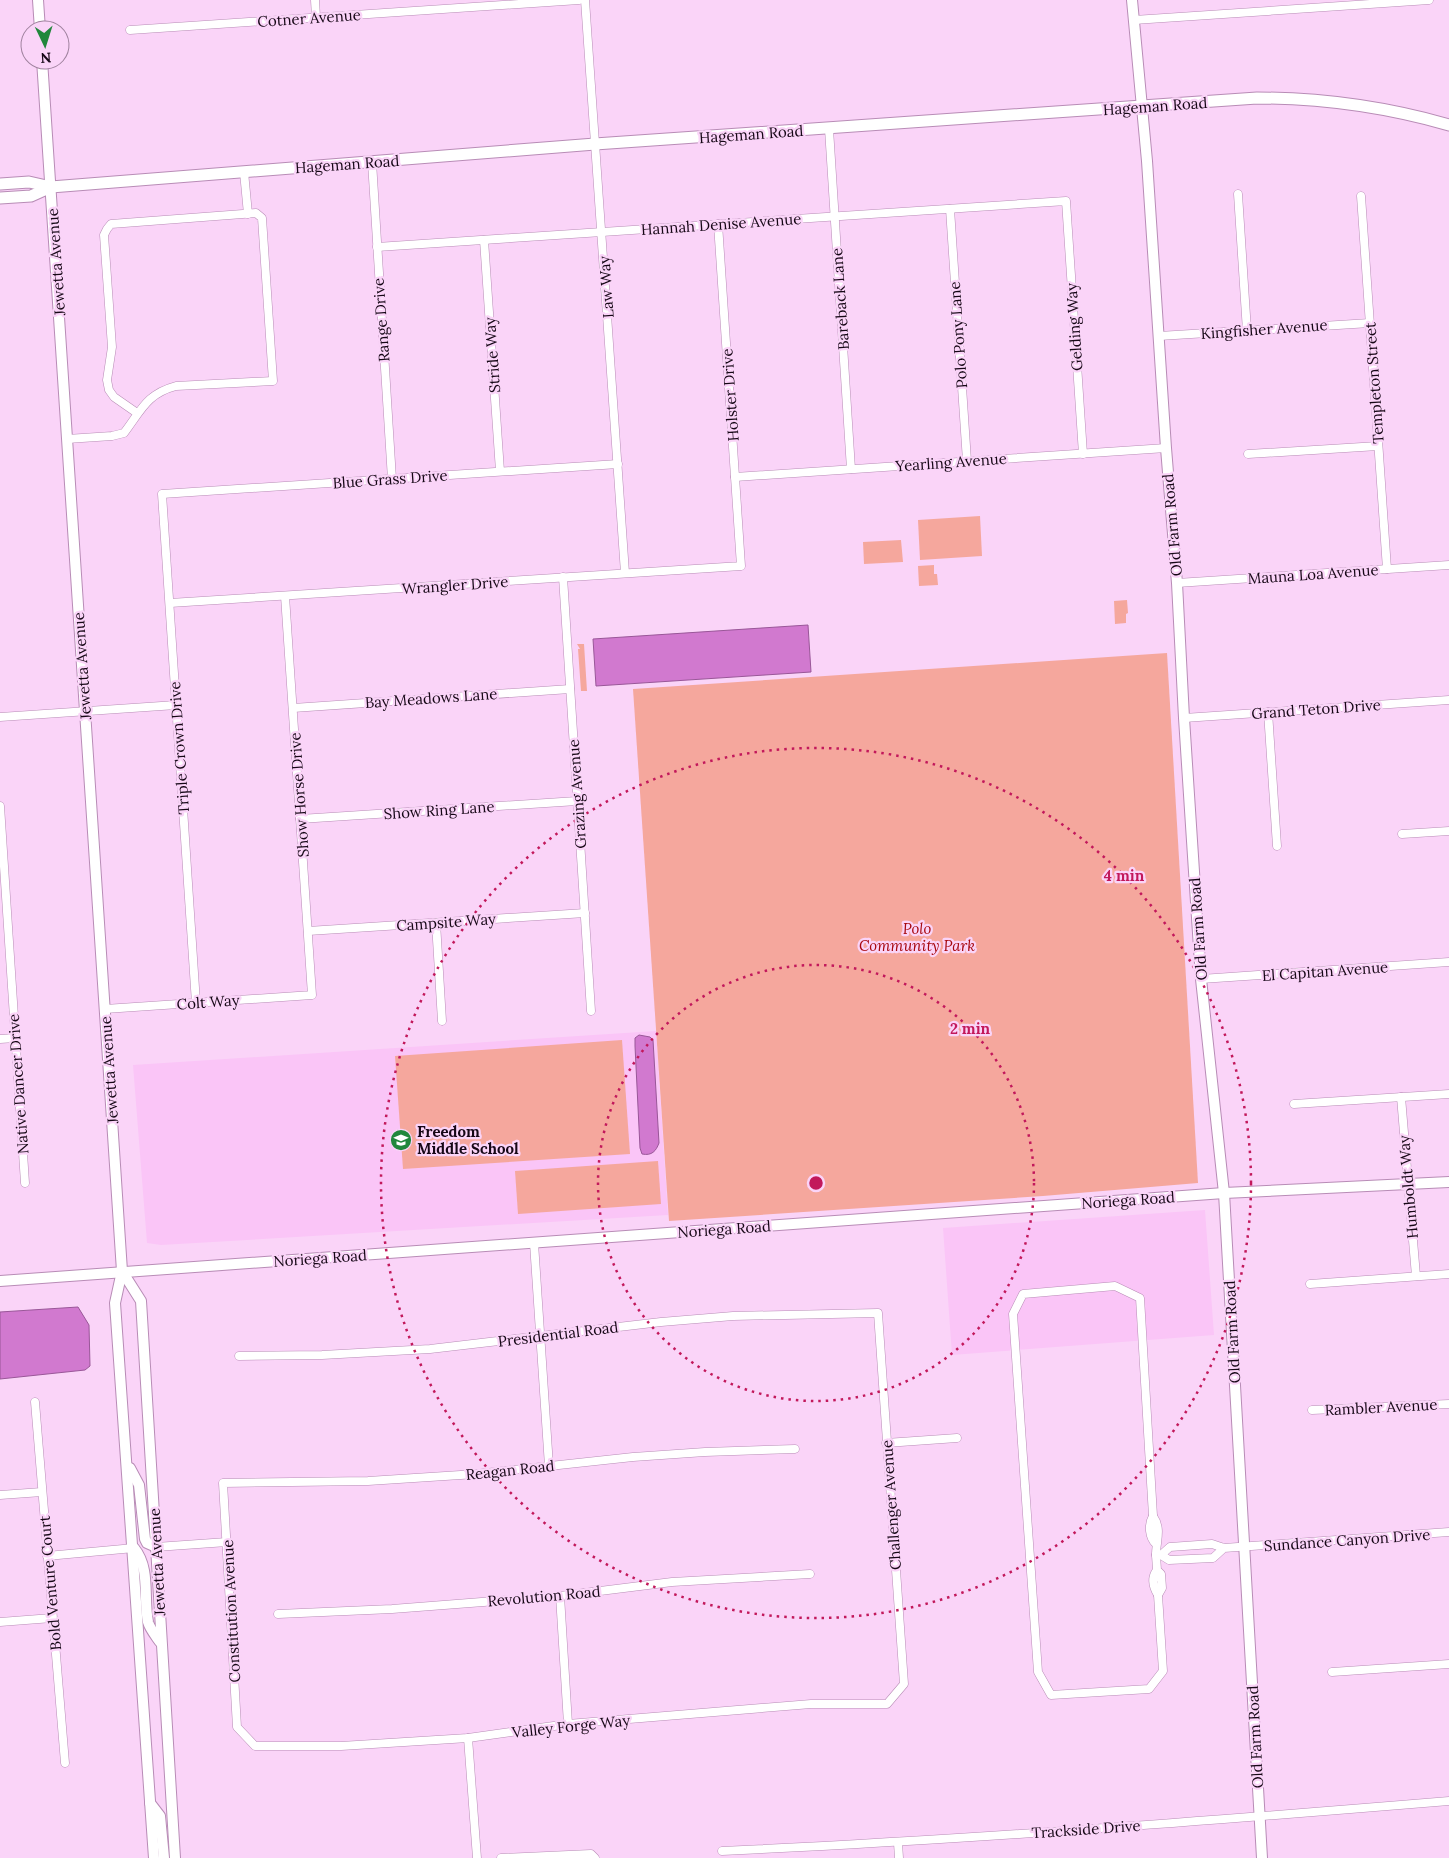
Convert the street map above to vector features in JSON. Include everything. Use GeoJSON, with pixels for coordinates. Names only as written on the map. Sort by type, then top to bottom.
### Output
{"type":"FeatureCollection","features":[{"type":"Feature","properties":{"kind":"main road","name":"Hageman Road"},"geometry":{"type":"LineString","coordinates":[[0,184],[29,182],[51,187],[595,144],[1257,98],[1312,100],[1378,107],[1449,125]]}},
{"type":"Feature","properties":{"kind":"main road","name":"Hageman Road"},"geometry":{"type":"LineString","coordinates":[[0,198],[31,196],[51,187]]}},
{"type":"Feature","properties":{"kind":"street"},"geometry":{"type":"LineString","coordinates":[[38,0],[39,20]]}},
{"type":"Feature","properties":{"kind":"street"},"geometry":{"type":"LineString","coordinates":[[315,0],[316,17]]}},
{"type":"Feature","properties":{"kind":"street","name":"Cotner Avenue"},"geometry":{"type":"LineString","coordinates":[[130,30],[579,0]]}},
{"type":"Feature","properties":{"kind":"street","name":"Law Way"},"geometry":{"type":"LineString","coordinates":[[586,0],[625,573]]}},
{"type":"Feature","properties":{"kind":"street","name":"Old Farm Road"},"geometry":{"type":"LineString","coordinates":[[1132,0],[1147,161],[1177,583],[1201,979],[1224,1193],[1262,1858]]}},
{"type":"Feature","properties":{"kind":"street"},"geometry":{"type":"LineString","coordinates":[[1134,20],[1428,0]]}},
{"type":"Feature","properties":{"kind":"street","name":"Jewetta Avenue"},"geometry":{"type":"LineString","coordinates":[[43,70],[122,1271],[115,1303],[128,1462],[154,1858]]}},
{"type":"Feature","properties":{"kind":"street","name":"Bareback Lane"},"geometry":{"type":"LineString","coordinates":[[829,128],[851,469]]}},
{"type":"Feature","properties":{"kind":"street","name":"Range Drive"},"geometry":{"type":"LineString","coordinates":[[372,162],[392,479]]}},
{"type":"Feature","properties":{"kind":"street"},"geometry":{"type":"LineString","coordinates":[[244,172],[248,214]]}},
{"type":"Feature","properties":{"kind":"street"},"geometry":{"type":"LineString","coordinates":[[1238,194],[1247,331]]}},
{"type":"Feature","properties":{"kind":"street","name":"Templeton Street"},"geometry":{"type":"LineString","coordinates":[[1361,196],[1387,569]]}},
{"type":"Feature","properties":{"kind":"street","name":"Hannah Denise Avenue"},"geometry":{"type":"LineString","coordinates":[[376,247],[1066,201]]}},
{"type":"Feature","properties":{"kind":"street","name":"Gelding Way"},"geometry":{"type":"LineString","coordinates":[[1066,201],[1083,454]]}},
{"type":"Feature","properties":{"kind":"street","name":"Polo Pony Lane"},"geometry":{"type":"LineString","coordinates":[[950,209],[967,461]]}},
{"type":"Feature","properties":{"kind":"street"},"geometry":{"type":"LineString","coordinates":[[68,439],[112,436],[124,433],[137,413],[151,397],[164,389],[176,386],[273,381],[262,218],[256,213],[111,224],[107,229],[104,235],[112,347],[107,380],[109,390],[114,397],[137,413]]}},
{"type":"Feature","properties":{"kind":"street","name":"Holster Drive"},"geometry":{"type":"LineString","coordinates":[[718,224],[741,566]]}},
{"type":"Feature","properties":{"kind":"street","name":"Stride Way"},"geometry":{"type":"LineString","coordinates":[[484,240],[500,472]]}},
{"type":"Feature","properties":{"kind":"street","name":"Kingfisher Avenue"},"geometry":{"type":"LineString","coordinates":[[1159,336],[1370,322]]}},
{"type":"Feature","properties":{"kind":"street"},"geometry":{"type":"LineString","coordinates":[[1248,454],[1378,446]]}},
{"type":"Feature","properties":{"kind":"street","name":"Yearling Avenue"},"geometry":{"type":"LineString","coordinates":[[735,477],[1166,448]]}},
{"type":"Feature","properties":{"kind":"street","name":"Blue Grass Drive"},"geometry":{"type":"LineString","coordinates":[[162,494],[618,464]]}},
{"type":"Feature","properties":{"kind":"street","name":"Triple Crown Drive"},"geometry":{"type":"LineString","coordinates":[[162,494],[196,1003]]}},
{"type":"Feature","properties":{"kind":"street","name":"Mauna Loa Avenue"},"geometry":{"type":"LineString","coordinates":[[1177,583],[1449,565]]}},
{"type":"Feature","properties":{"kind":"street","name":"Wrangler Drive"},"geometry":{"type":"LineString","coordinates":[[170,604],[741,566]]}},
{"type":"Feature","properties":{"kind":"street","name":"Grazing Avenue"},"geometry":{"type":"LineString","coordinates":[[563,578],[591,1011]]}},
{"type":"Feature","properties":{"kind":"street","name":"Show Horse Drive"},"geometry":{"type":"LineString","coordinates":[[286,596],[312,995]]}},
{"type":"Feature","properties":{"kind":"street","name":"Bay Meadows Lane"},"geometry":{"type":"LineString","coordinates":[[293,708],[570,689]]}},
{"type":"Feature","properties":{"kind":"street","name":"Grand Teton Drive"},"geometry":{"type":"LineString","coordinates":[[1184,718],[1449,700]]}},
{"type":"Feature","properties":{"kind":"street"},"geometry":{"type":"LineString","coordinates":[[0,717],[176,705]]}},
{"type":"Feature","properties":{"kind":"street"},"geometry":{"type":"LineString","coordinates":[[1268,712],[1277,846]]}},
{"type":"Feature","properties":{"kind":"street","name":"Show Ring Lane"},"geometry":{"type":"LineString","coordinates":[[300,819],[577,801]]}},
{"type":"Feature","properties":{"kind":"street","name":"Native Dancer Drive"},"geometry":{"type":"LineString","coordinates":[[0,806],[3,910],[15,1038],[25,1183]]}},
{"type":"Feature","properties":{"kind":"street"},"geometry":{"type":"LineString","coordinates":[[1402,834],[1449,831]]}},
{"type":"Feature","properties":{"kind":"street","name":"Campsite Way"},"geometry":{"type":"LineString","coordinates":[[308,931],[585,913]]}},
{"type":"Feature","properties":{"kind":"street"},"geometry":{"type":"LineString","coordinates":[[436,923],[442,1021]]}},
{"type":"Feature","properties":{"kind":"street","name":"El Capitan Avenue"},"geometry":{"type":"LineString","coordinates":[[1201,979],[1449,962]]}},
{"type":"Feature","properties":{"kind":"street","name":"Colt Way"},"geometry":{"type":"LineString","coordinates":[[105,1009],[312,995]]}},
{"type":"Feature","properties":{"kind":"street"},"geometry":{"type":"LineString","coordinates":[[0,1039],[15,1038]]}},
{"type":"Feature","properties":{"kind":"street"},"geometry":{"type":"LineString","coordinates":[[1294,1104],[1449,1094]]}},
{"type":"Feature","properties":{"kind":"street","name":"Humboldt Way"},"geometry":{"type":"LineString","coordinates":[[1401,1097],[1416,1276]]}},
{"type":"Feature","properties":{"kind":"street","name":"Noriega Road"},"geometry":{"type":"LineString","coordinates":[[0,1281],[1224,1193],[1449,1182]]}},
{"type":"Feature","properties":{"kind":"street"},"geometry":{"type":"LineString","coordinates":[[534,1244],[549,1466]]}},
{"type":"Feature","properties":{"kind":"street","name":"Jewetta Avenue"},"geometry":{"type":"LineString","coordinates":[[122,1271],[141,1301],[175,1858]]}},
{"type":"Feature","properties":{"kind":"street"},"geometry":{"type":"LineString","coordinates":[[1310,1284],[1449,1274]]}},
{"type":"Feature","properties":{"kind":"street"},"geometry":{"type":"LineString","coordinates":[[1116,1286],[1140,1298],[1153,1516],[1157,1522],[1159,1537],[1156,1544],[1158,1555],[1157,1570],[1153,1575],[1154,1588],[1158,1595],[1163,1671],[1149,1690],[1051,1695],[1038,1672],[1037,1662],[1013,1314],[1023,1294],[1116,1286]]}},
{"type":"Feature","properties":{"kind":"street","name":"Presidential Road"},"geometry":{"type":"LineString","coordinates":[[239,1356],[358,1354],[430,1349],[661,1322],[733,1316],[878,1313]]}},
{"type":"Feature","properties":{"kind":"street","name":"Challenger Avenue"},"geometry":{"type":"LineString","coordinates":[[878,1313],[904,1684],[895,1694]]}},
{"type":"Feature","properties":{"kind":"street","name":"Bold Venture Court"},"geometry":{"type":"LineString","coordinates":[[35,1402],[65,1763]]}},
{"type":"Feature","properties":{"kind":"street","name":"Rambler Avenue"},"geometry":{"type":"LineString","coordinates":[[1312,1410],[1449,1404]]}},
{"type":"Feature","properties":{"kind":"street"},"geometry":{"type":"LineString","coordinates":[[886,1443],[957,1438]]}},
{"type":"Feature","properties":{"kind":"street","name":"Reagan Road"},"geometry":{"type":"LineString","coordinates":[[223,1483],[368,1482],[696,1452],[795,1449]]}},
{"type":"Feature","properties":{"kind":"street"},"geometry":{"type":"LineString","coordinates":[[128,1462],[139,1485],[147,1543],[156,1547],[227,1542]]}},
{"type":"Feature","properties":{"kind":"street","name":"Constitution Avenue"},"geometry":{"type":"LineString","coordinates":[[223,1483],[237,1727],[246,1737]]}},
{"type":"Feature","properties":{"kind":"street"},"geometry":{"type":"LineString","coordinates":[[0,1496],[42,1492]]}},
{"type":"Feature","properties":{"kind":"street","name":"Sundance Canyon Drive"},"geometry":{"type":"LineString","coordinates":[[1224,1548],[1449,1532]]}},
{"type":"Feature","properties":{"kind":"street"},"geometry":{"type":"LineString","coordinates":[[1212,1544],[1224,1548],[1213,1558],[1169,1560],[1158,1555],[1170,1547],[1212,1544]]}},
{"type":"Feature","properties":{"kind":"street"},"geometry":{"type":"LineString","coordinates":[[48,1556],[134,1548],[144,1565],[149,1624],[161,1643]]}},
{"type":"Feature","properties":{"kind":"street","name":"Revolution Road"},"geometry":{"type":"LineString","coordinates":[[278,1614],[392,1609],[560,1596],[672,1582],[810,1574]]}},
{"type":"Feature","properties":{"kind":"street"},"geometry":{"type":"LineString","coordinates":[[560,1596],[568,1724]]}},
{"type":"Feature","properties":{"kind":"street"},"geometry":{"type":"LineString","coordinates":[[0,1622],[52,1618]]}},
{"type":"Feature","properties":{"kind":"street"},"geometry":{"type":"LineString","coordinates":[[1332,1672],[1449,1664]]}},
{"type":"Feature","properties":{"kind":"street","name":"Valley Forge Way"},"geometry":{"type":"LineString","coordinates":[[246,1737],[255,1746],[341,1746],[468,1738],[568,1724],[811,1704],[887,1704],[895,1694]]}},
{"type":"Feature","properties":{"kind":"street"},"geometry":{"type":"LineString","coordinates":[[468,1738],[477,1858]]}},
{"type":"Feature","properties":{"kind":"street","name":"Trackside Drive"},"geometry":{"type":"LineString","coordinates":[[722,1851],[898,1843],[1260,1817],[1449,1801]]}},
{"type":"Feature","properties":{"kind":"street"},"geometry":{"type":"LineString","coordinates":[[150,1803],[160,1816],[164,1858]]}},
{"type":"Feature","properties":{"kind":"street"},"geometry":{"type":"LineString","coordinates":[[898,1843],[900,1858]]}},
{"type":"Feature","properties":{"kind":"street"},"geometry":{"type":"LineString","coordinates":[[502,1858],[591,1854],[595,1858]]}},
{"type":"Feature","properties":{"kind":"shaded area"},"geometry":{"type":"Polygon","coordinates":[[[808,625],[811,672],[596,686],[593,639],[808,625]]]}},
{"type":"Feature","properties":{"kind":"shaded area","name":"Freedom Middle School"},"geometry":{"type":"Polygon","coordinates":[[[656,1031],[668,1215],[161,1245],[147,1243],[133,1065],[656,1031]]]}},
{"type":"Feature","properties":{"kind":"shaded area"},"geometry":{"type":"Polygon","coordinates":[[[639,1035],[650,1037],[653,1040],[659,1143],[651,1154],[642,1154],[640,1148],[635,1046],[635,1038],[639,1035]]]}},
{"type":"Feature","properties":{"kind":"shaded area"},"geometry":{"type":"Polygon","coordinates":[[[1205,1210],[1214,1335],[952,1355],[943,1228],[1205,1210]]]}},
{"type":"Feature","properties":{"kind":"shaded area"},"geometry":{"type":"Polygon","coordinates":[[[78,1307],[89,1325],[90,1366],[85,1370],[0,1379],[0,1312],[78,1307]]]}},
{"type":"Feature","properties":{"kind":"green space"},"geometry":{"type":"Polygon","coordinates":[[[980,516],[982,556],[920,560],[918,520],[980,516]]]}},
{"type":"Feature","properties":{"kind":"green space"},"geometry":{"type":"Polygon","coordinates":[[[901,540],[903,562],[864,564],[863,542],[901,540]]]}},
{"type":"Feature","properties":{"kind":"green space"},"geometry":{"type":"Polygon","coordinates":[[[934,565],[934,574],[937,574],[938,585],[919,586],[918,566],[934,565]]]}},
{"type":"Feature","properties":{"kind":"green space"},"geometry":{"type":"Polygon","coordinates":[[[1127,600],[1128,613],[1126,614],[1126,623],[1115,624],[1114,601],[1127,600]]]}},
{"type":"Feature","properties":{"kind":"green space"},"geometry":{"type":"Polygon","coordinates":[[[577,644],[584,644],[587,691],[581,691],[578,649],[580,649],[577,644]]]}},
{"type":"Feature","properties":{"kind":"green space","name":"Polo Community Park"},"geometry":{"type":"Polygon","coordinates":[[[1167,653],[1198,1183],[1043,1196],[669,1221],[633,689],[1167,653]]]}},
{"type":"Feature","properties":{"kind":"green space"},"geometry":{"type":"Polygon","coordinates":[[[622,1040],[630,1154],[403,1169],[395,1056],[622,1040]]]}},
{"type":"Feature","properties":{"kind":"green space"},"geometry":{"type":"Polygon","coordinates":[[[658,1161],[661,1204],[518,1214],[515,1171],[658,1161]]]}},
{"type":"Feature","properties":{"kind":"place","name":"Freedom Middle School"},"geometry":{"type":"Point","coordinates":[401,1140]}}]}
